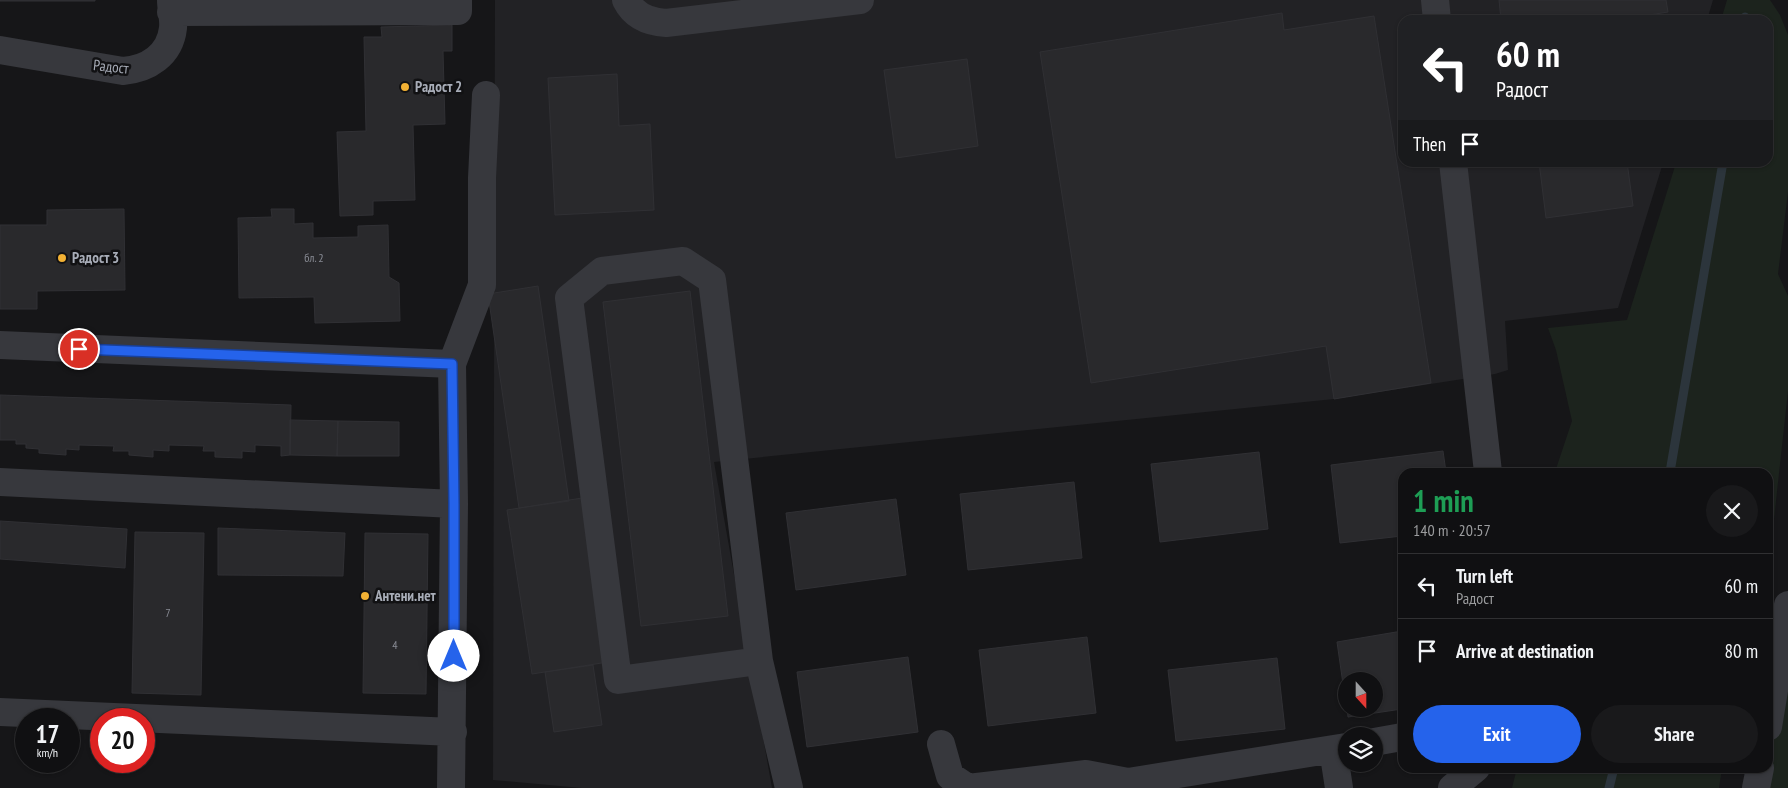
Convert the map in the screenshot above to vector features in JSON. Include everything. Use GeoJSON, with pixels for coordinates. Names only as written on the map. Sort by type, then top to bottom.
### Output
{"type":"FeatureCollection","features":[{"type":"Feature","properties":{"kind":"street"},"geometry":{"type":"LineString","coordinates":[[171,6],[458,11],[458,0]]}},
{"type":"Feature","properties":{"kind":"street"},"geometry":{"type":"LineString","coordinates":[[626,0],[629,6],[640,16],[652,22],[666,23],[860,0]]}},
{"type":"Feature","properties":{"kind":"street"},"geometry":{"type":"LineString","coordinates":[[1435,0],[1436,15]]}},
{"type":"Feature","properties":{"kind":"street","name":"Радост"},"geometry":{"type":"LineString","coordinates":[[0,50],[123,71],[134,70],[146,66],[164,52],[170,40],[173,27],[171,6]]}},
{"type":"Feature","properties":{"kind":"street"},"geometry":{"type":"LineString","coordinates":[[451,788],[454,504],[452,364],[482,284],[482,178],[486,95]]}},
{"type":"Feature","properties":{"kind":"street"},"geometry":{"type":"LineString","coordinates":[[1454,167],[1488,468]]}},
{"type":"Feature","properties":{"kind":"street"},"geometry":{"type":"LineString","coordinates":[[759,661],[618,680],[569,298],[602,270],[683,261],[712,280],[759,661],[788,788]]}},
{"type":"Feature","properties":{"kind":"street"},"geometry":{"type":"LineString","coordinates":[[0,346],[452,364]]}},
{"type":"Feature","properties":{"kind":"street"},"geometry":{"type":"LineString","coordinates":[[0,482],[454,504]]}},
{"type":"Feature","properties":{"kind":"street"},"geometry":{"type":"LineString","coordinates":[[1773,696],[1788,605]]}},
{"type":"Feature","properties":{"kind":"street"},"geometry":{"type":"LineString","coordinates":[[0,712],[453,732]]}},
{"type":"Feature","properties":{"kind":"street"},"geometry":{"type":"LineString","coordinates":[[1383,740],[1398,738]]}},
{"type":"Feature","properties":{"kind":"street"},"geometry":{"type":"LineString","coordinates":[[941,744],[950,776],[968,788],[1086,774],[1128,782],[1338,748]]}},
{"type":"Feature","properties":{"kind":"street"},"geometry":{"type":"LineString","coordinates":[[1340,772],[1340,788]]}},
{"type":"Feature","properties":{"kind":"street"},"geometry":{"type":"LineString","coordinates":[[1452,788],[1470,773]]}},
{"type":"Feature","properties":{"kind":"street"},"geometry":{"type":"LineString","coordinates":[[1756,788],[1759,773]]}},
{"type":"Feature","properties":{"kind":"shaded area"},"geometry":{"type":"Polygon","coordinates":[[[495,0],[1713,0],[1708,15],[1398,15],[1398,167],[1662,167],[1618,308],[1505,321],[1508,370],[1495,374],[1334,399],[714,462],[772,788],[582,788],[493,780],[495,0]]]}},
{"type":"Feature","properties":{"kind":"shaded area"},"geometry":{"type":"Polygon","coordinates":[[[1727,0],[1770,0],[1780,15],[1788,35],[1788,192],[1778,274],[1788,296],[1788,391],[1773,528],[1773,468],[1556,468],[1572,421],[1556,350],[1548,328],[1627,320],[1675,167],[1773,167],[1773,15],[1722,15],[1727,0]]]}},
{"type":"Feature","properties":{"kind":"shaded area"},"geometry":{"type":"Polygon","coordinates":[[[1788,602],[1788,788],[1756,788],[1765,773],[1773,773],[1773,692],[1788,602]]]}},
{"type":"Feature","properties":{"kind":"shaded area"},"geometry":{"type":"Polygon","coordinates":[[[1516,773],[1721,773],[1719,788],[1512,788],[1516,773]]]}},
{"type":"Feature","properties":{"kind":"building"},"geometry":{"type":"Polygon","coordinates":[[[95,0],[95,1],[0,1],[95,0]]]}},
{"type":"Feature","properties":{"kind":"building"},"geometry":{"type":"Polygon","coordinates":[[[1499,0],[1666,0],[1668,12],[1649,15],[1500,15],[1499,0]]]}},
{"type":"Feature","properties":{"kind":"building"},"geometry":{"type":"Polygon","coordinates":[[[1282,13],[1284,30],[1374,16],[1431,383],[1334,399],[1326,346],[1091,383],[1040,52],[1282,13]]]}},
{"type":"Feature","properties":{"kind":"building","name":"Радост 2"},"geometry":{"type":"Polygon","coordinates":[[[452,25],[452,51],[443,51],[445,124],[413,125],[415,200],[373,201],[373,215],[340,216],[337,132],[366,131],[364,37],[382,37],[381,27],[452,25]]]}},
{"type":"Feature","properties":{"kind":"building"},"geometry":{"type":"Polygon","coordinates":[[[967,59],[978,146],[896,158],[884,70],[967,59]]]}},
{"type":"Feature","properties":{"kind":"building"},"geometry":{"type":"Polygon","coordinates":[[[617,74],[619,126],[650,124],[654,210],[555,215],[548,78],[617,74]]]}},
{"type":"Feature","properties":{"kind":"building"},"geometry":{"type":"Polygon","coordinates":[[[1540,167],[1628,167],[1633,206],[1546,218],[1540,167]]]}},
{"type":"Feature","properties":{"kind":"building","name":"Радост 3"},"geometry":{"type":"Polygon","coordinates":[[[124,209],[125,290],[37,291],[37,309],[0,309],[0,225],[47,225],[47,210],[124,209]]]}},
{"type":"Feature","properties":{"kind":"building"},"geometry":{"type":"Polygon","coordinates":[[[271,209],[294,209],[294,224],[313,223],[313,238],[358,237],[358,226],[388,225],[389,277],[399,283],[400,321],[315,323],[314,297],[239,298],[238,218],[272,217],[271,209]]]}},
{"type":"Feature","properties":{"kind":"building"},"geometry":{"type":"Polygon","coordinates":[[[538,286],[569,501],[519,508],[488,294],[538,286]]]}},
{"type":"Feature","properties":{"kind":"building"},"geometry":{"type":"Polygon","coordinates":[[[690,291],[728,616],[641,626],[603,302],[690,291]]]}},
{"type":"Feature","properties":{"kind":"building"},"geometry":{"type":"Polygon","coordinates":[[[0,395],[291,405],[290,455],[281,456],[281,446],[255,445],[255,452],[242,451],[242,458],[215,457],[215,451],[203,451],[204,446],[169,445],[169,451],[153,450],[153,457],[129,455],[129,451],[113,451],[114,446],[79,445],[79,450],[66,449],[66,455],[39,453],[39,449],[26,448],[26,444],[16,444],[16,440],[0,440],[0,395]]]}},
{"type":"Feature","properties":{"kind":"building"},"geometry":{"type":"Polygon","coordinates":[[[290,420],[338,421],[337,456],[290,455],[290,420]]]}},
{"type":"Feature","properties":{"kind":"building"},"geometry":{"type":"Polygon","coordinates":[[[338,421],[399,422],[399,456],[337,456],[338,421]]]}},
{"type":"Feature","properties":{"kind":"building"},"geometry":{"type":"Polygon","coordinates":[[[1443,451],[1445,468],[1398,468],[1398,536],[1340,543],[1331,465],[1443,451]]]}},
{"type":"Feature","properties":{"kind":"building"},"geometry":{"type":"Polygon","coordinates":[[[1259,452],[1268,529],[1160,542],[1151,464],[1259,452]]]}},
{"type":"Feature","properties":{"kind":"building"},"geometry":{"type":"Polygon","coordinates":[[[1074,482],[1082,558],[968,570],[960,494],[1074,482]]]}},
{"type":"Feature","properties":{"kind":"building"},"geometry":{"type":"Polygon","coordinates":[[[582,498],[608,662],[532,674],[507,510],[582,498]]]}},
{"type":"Feature","properties":{"kind":"building"},"geometry":{"type":"Polygon","coordinates":[[[896,499],[906,575],[796,590],[786,513],[896,499]]]}},
{"type":"Feature","properties":{"kind":"building"},"geometry":{"type":"Polygon","coordinates":[[[0,521],[127,529],[125,568],[0,559],[0,521]]]}},
{"type":"Feature","properties":{"kind":"building"},"geometry":{"type":"Polygon","coordinates":[[[218,528],[345,533],[343,576],[218,575],[218,528]]]}},
{"type":"Feature","properties":{"kind":"building"},"geometry":{"type":"Polygon","coordinates":[[[135,532],[204,533],[201,695],[132,693],[135,532]]]}},
{"type":"Feature","properties":{"kind":"building"},"geometry":{"type":"Polygon","coordinates":[[[365,533],[428,534],[426,694],[363,693],[365,533]]]}},
{"type":"Feature","properties":{"kind":"building"},"geometry":{"type":"Polygon","coordinates":[[[1398,632],[1398,710],[1383,712],[1383,672],[1341,672],[1337,642],[1398,632]]]}},
{"type":"Feature","properties":{"kind":"building"},"geometry":{"type":"Polygon","coordinates":[[[1087,637],[1096,713],[988,726],[979,650],[1087,637]]]}},
{"type":"Feature","properties":{"kind":"building"},"geometry":{"type":"Polygon","coordinates":[[[908,657],[918,732],[807,747],[797,672],[908,657]]]}},
{"type":"Feature","properties":{"kind":"building"},"geometry":{"type":"Polygon","coordinates":[[[1277,658],[1285,729],[1176,741],[1168,670],[1277,658]]]}},
{"type":"Feature","properties":{"kind":"building"},"geometry":{"type":"Polygon","coordinates":[[[593,665],[602,725],[554,732],[545,672],[593,665]]]}},
{"type":"Feature","properties":{"kind":"waterway"},"geometry":{"type":"LineString","coordinates":[[1671,468],[1722,167]]}},
{"type":"Feature","properties":{"kind":"waterway"},"geometry":{"type":"LineString","coordinates":[[1609,788],[1613,773]]}},
{"type":"Feature","properties":{"kind":"place","name":"Радост 2"},"geometry":{"type":"Point","coordinates":[405,87]}},
{"type":"Feature","properties":{"kind":"place","name":"Радост 3"},"geometry":{"type":"Point","coordinates":[62,258]}},
{"type":"Feature","properties":{"kind":"place","name":"Антени.нет"},"geometry":{"type":"Point","coordinates":[365,596]}},
{"type":"Feature","properties":{"kind":"route"},"geometry":{"type":"LineString","coordinates":[[79,349],[452,364],[454,656]]}}]}
